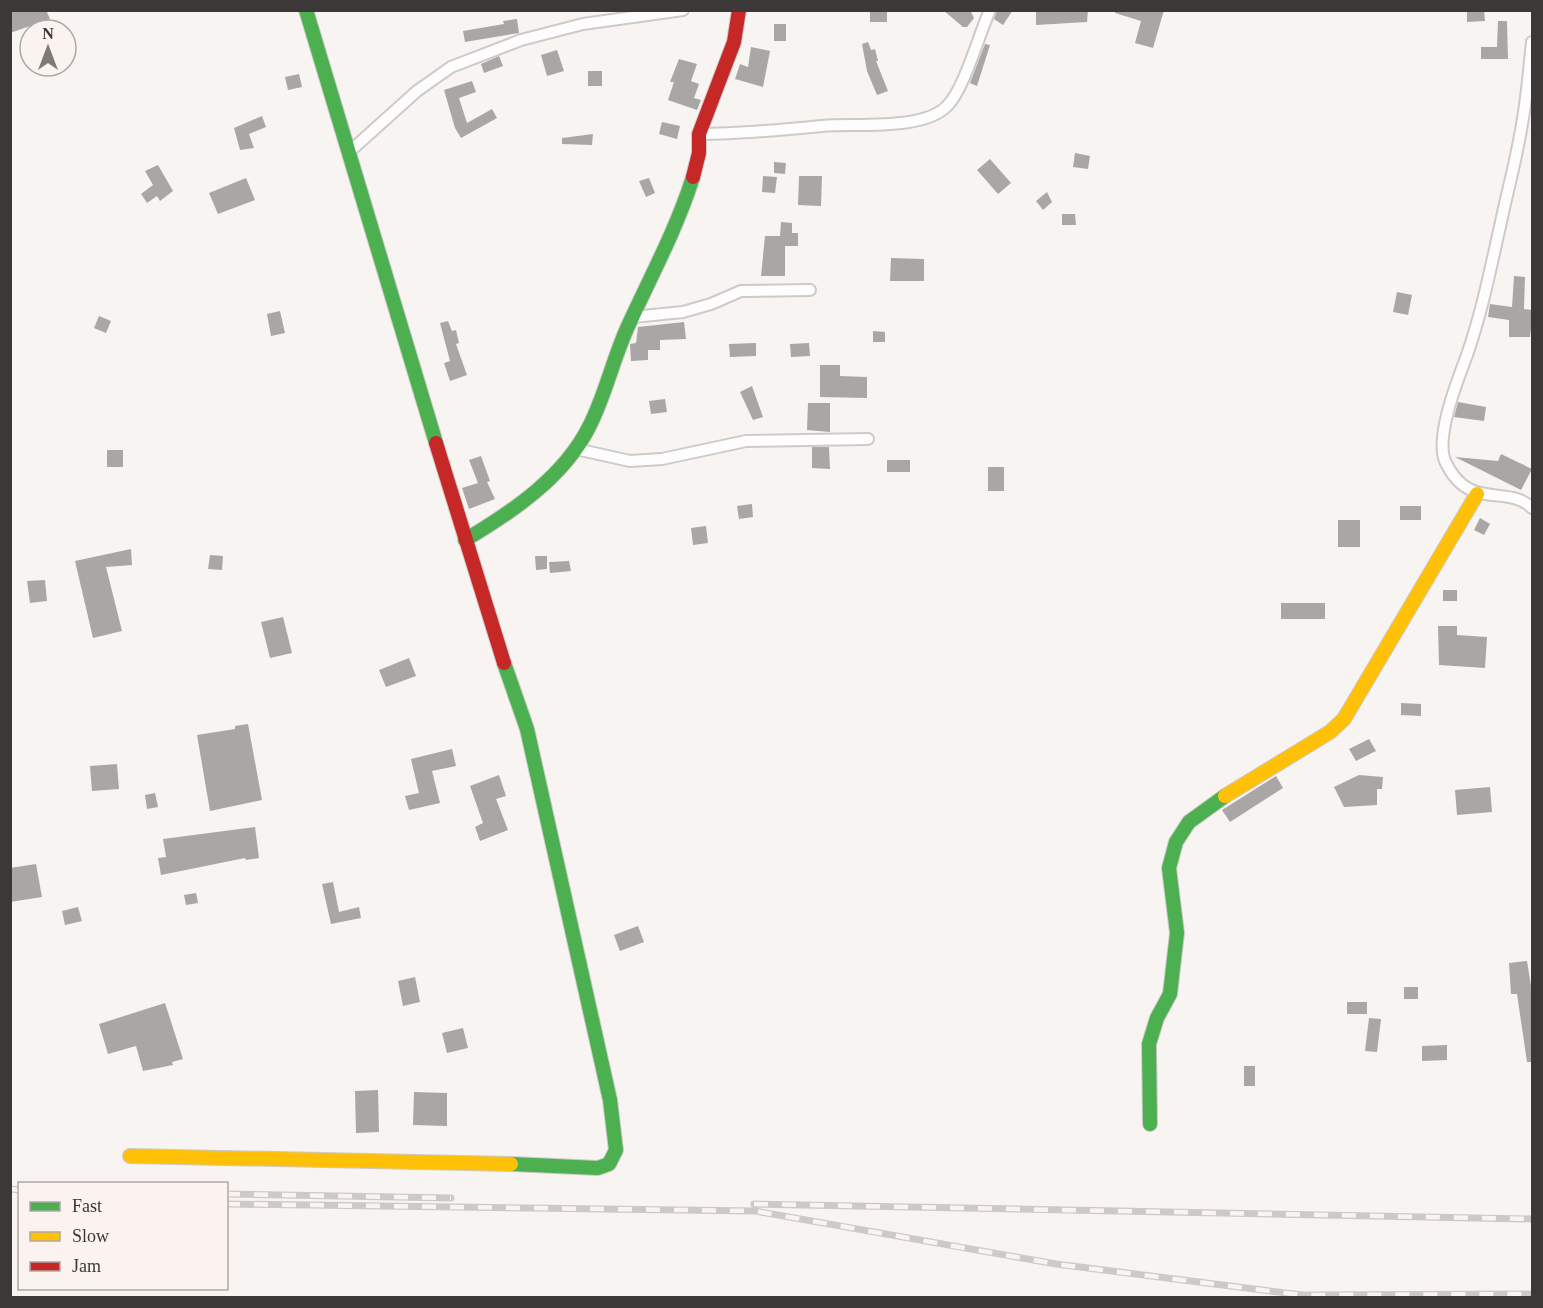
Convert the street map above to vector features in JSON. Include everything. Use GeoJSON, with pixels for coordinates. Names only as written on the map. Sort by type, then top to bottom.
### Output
{"type":"FeatureCollection","features":[{"type":"Feature","properties":{"kind":"street"},"geometry":{"type":"LineString","coordinates":[[130,1156],[597,1168],[609,1164],[616,1150],[616,1134],[555,850],[526,729],[465,540],[306,10]]}},
{"type":"Feature","properties":{"kind":"street"},"geometry":{"type":"LineString","coordinates":[[348,153],[417,91],[451,67],[521,40],[583,24],[683,10]]}},
{"type":"Feature","properties":{"kind":"street"},"geometry":{"type":"LineString","coordinates":[[465,540],[498,522],[549,479],[576,449],[594,418],[619,345],[687,192],[701,144],[699,134],[734,42],[739,10]]}},
{"type":"Feature","properties":{"kind":"street"},"geometry":{"type":"LineString","coordinates":[[699,134],[748,134],[825,126],[896,123],[937,114],[955,97],[990,10]]}},
{"type":"Feature","properties":{"kind":"street"},"geometry":{"type":"LineString","coordinates":[[1533,42],[1522,125],[1492,261],[1468,351],[1449,403],[1444,433],[1444,458],[1460,482],[1477,494],[1510,498],[1533,508]]}},
{"type":"Feature","properties":{"kind":"street"},"geometry":{"type":"LineString","coordinates":[[633,317],[683,312],[711,304],[741,291],[810,290]]}},
{"type":"Feature","properties":{"kind":"street"},"geometry":{"type":"LineString","coordinates":[[576,449],[630,461],[662,459],[746,441],[868,439]]}},
{"type":"Feature","properties":{"kind":"street"},"geometry":{"type":"LineString","coordinates":[[1150,1124],[1149,1044],[1157,1018],[1170,994],[1178,933],[1169,868],[1176,842],[1189,822],[1213,804],[1330,732],[1344,718],[1477,494]]}},
{"type":"Feature","properties":{"kind":"building"},"geometry":{"type":"Polygon","coordinates":[[[10,10],[46,10],[50,18],[18,18],[18,30],[10,33],[10,10]]]}},
{"type":"Feature","properties":{"kind":"building"},"geometry":{"type":"Polygon","coordinates":[[[870,10],[887,10],[887,22],[870,22],[870,10]]]}},
{"type":"Feature","properties":{"kind":"building"},"geometry":{"type":"Polygon","coordinates":[[[943,10],[970,10],[974,18],[967,27],[963,27],[943,10]]]}},
{"type":"Feature","properties":{"kind":"building"},"geometry":{"type":"Polygon","coordinates":[[[997,10],[1013,10],[1003,25],[994,19],[997,10]]]}},
{"type":"Feature","properties":{"kind":"building"},"geometry":{"type":"Polygon","coordinates":[[[1036,10],[1088,10],[1087,22],[1036,25],[1036,10]]]}},
{"type":"Feature","properties":{"kind":"building"},"geometry":{"type":"Polygon","coordinates":[[[1116,10],[1164,10],[1153,48],[1135,43],[1141,21],[1115,13],[1116,10]]]}},
{"type":"Feature","properties":{"kind":"building"},"geometry":{"type":"Polygon","coordinates":[[[1467,10],[1484,10],[1485,21],[1467,22],[1467,10]]]}},
{"type":"Feature","properties":{"kind":"building"},"geometry":{"type":"Polygon","coordinates":[[[517,19],[519,33],[465,42],[463,31],[504,24],[503,21],[517,19]]]}},
{"type":"Feature","properties":{"kind":"building"},"geometry":{"type":"Polygon","coordinates":[[[1498,21],[1507,21],[1508,59],[1481,59],[1481,47],[1497,47],[1498,21]]]}},
{"type":"Feature","properties":{"kind":"building"},"geometry":{"type":"Polygon","coordinates":[[[774,24],[786,24],[786,41],[774,41],[774,24]]]}},
{"type":"Feature","properties":{"kind":"building"},"geometry":{"type":"Polygon","coordinates":[[[868,42],[871,50],[875,49],[878,61],[876,61],[888,91],[877,95],[867,71],[862,44],[868,42]]]}},
{"type":"Feature","properties":{"kind":"building"},"geometry":{"type":"Polygon","coordinates":[[[985,44],[990,45],[977,86],[970,83],[985,44]]]}},
{"type":"Feature","properties":{"kind":"building"},"geometry":{"type":"Polygon","coordinates":[[[751,47],[770,51],[763,87],[735,79],[740,64],[748,67],[751,47]]]}},
{"type":"Feature","properties":{"kind":"building"},"geometry":{"type":"Polygon","coordinates":[[[557,50],[564,71],[547,76],[541,55],[557,50]]]}},
{"type":"Feature","properties":{"kind":"building"},"geometry":{"type":"Polygon","coordinates":[[[499,56],[503,66],[484,73],[481,64],[499,56]]]}},
{"type":"Feature","properties":{"kind":"building"},"geometry":{"type":"Polygon","coordinates":[[[679,59],[697,64],[691,81],[699,84],[694,98],[701,100],[697,110],[668,100],[674,82],[670,82],[679,59]]]}},
{"type":"Feature","properties":{"kind":"building"},"geometry":{"type":"Polygon","coordinates":[[[588,71],[602,71],[602,86],[588,86],[588,71]]]}},
{"type":"Feature","properties":{"kind":"building"},"geometry":{"type":"Polygon","coordinates":[[[299,74],[302,87],[288,90],[285,77],[299,74]]]}},
{"type":"Feature","properties":{"kind":"building"},"geometry":{"type":"Polygon","coordinates":[[[472,81],[476,92],[459,98],[467,123],[492,109],[497,118],[461,138],[455,128],[444,90],[472,81]]]}},
{"type":"Feature","properties":{"kind":"building"},"geometry":{"type":"Polygon","coordinates":[[[262,116],[266,127],[249,134],[254,148],[240,150],[234,128],[262,116]]]}},
{"type":"Feature","properties":{"kind":"building"},"geometry":{"type":"Polygon","coordinates":[[[662,122],[680,126],[677,139],[659,134],[662,122]]]}},
{"type":"Feature","properties":{"kind":"building"},"geometry":{"type":"Polygon","coordinates":[[[593,134],[592,145],[562,144],[562,138],[593,134]]]}},
{"type":"Feature","properties":{"kind":"building"},"geometry":{"type":"Polygon","coordinates":[[[1075,153],[1090,156],[1088,169],[1073,167],[1075,153]]]}},
{"type":"Feature","properties":{"kind":"building"},"geometry":{"type":"Polygon","coordinates":[[[990,159],[1011,183],[998,194],[977,170],[990,159]]]}},
{"type":"Feature","properties":{"kind":"building"},"geometry":{"type":"Polygon","coordinates":[[[774,162],[786,163],[785,174],[774,173],[774,162]]]}},
{"type":"Feature","properties":{"kind":"building"},"geometry":{"type":"Polygon","coordinates":[[[158,165],[173,191],[160,201],[157,196],[147,203],[141,194],[153,185],[145,171],[158,165]]]}},
{"type":"Feature","properties":{"kind":"building"},"geometry":{"type":"Polygon","coordinates":[[[763,176],[777,177],[775,193],[762,192],[763,176]]]}},
{"type":"Feature","properties":{"kind":"building"},"geometry":{"type":"Polygon","coordinates":[[[799,176],[822,176],[821,206],[798,205],[799,176]]]}},
{"type":"Feature","properties":{"kind":"building"},"geometry":{"type":"Polygon","coordinates":[[[246,178],[255,200],[218,214],[209,193],[246,178]]]}},
{"type":"Feature","properties":{"kind":"building"},"geometry":{"type":"Polygon","coordinates":[[[649,178],[655,193],[646,197],[639,181],[649,178]]]}},
{"type":"Feature","properties":{"kind":"building"},"geometry":{"type":"Polygon","coordinates":[[[1047,192],[1052,202],[1043,210],[1036,201],[1047,192]]]}},
{"type":"Feature","properties":{"kind":"building"},"geometry":{"type":"Polygon","coordinates":[[[1062,214],[1075,214],[1076,225],[1062,225],[1062,214]]]}},
{"type":"Feature","properties":{"kind":"building"},"geometry":{"type":"Polygon","coordinates":[[[781,222],[792,223],[792,233],[798,233],[798,246],[785,246],[785,276],[761,276],[765,236],[780,236],[781,222]]]}},
{"type":"Feature","properties":{"kind":"building"},"geometry":{"type":"Polygon","coordinates":[[[891,258],[924,259],[924,281],[890,281],[891,258]]]}},
{"type":"Feature","properties":{"kind":"building"},"geometry":{"type":"Polygon","coordinates":[[[1514,276],[1525,277],[1524,309],[1533,310],[1530,337],[1509,337],[1509,320],[1488,317],[1490,304],[1512,307],[1514,276]]]}},
{"type":"Feature","properties":{"kind":"building"},"geometry":{"type":"Polygon","coordinates":[[[1397,292],[1412,295],[1408,315],[1393,312],[1397,292]]]}},
{"type":"Feature","properties":{"kind":"building"},"geometry":{"type":"Polygon","coordinates":[[[280,311],[285,333],[271,336],[267,314],[280,311]]]}},
{"type":"Feature","properties":{"kind":"building"},"geometry":{"type":"Polygon","coordinates":[[[99,316],[111,321],[106,333],[94,328],[99,316]]]}},
{"type":"Feature","properties":{"kind":"building"},"geometry":{"type":"Polygon","coordinates":[[[448,321],[452,331],[456,330],[459,343],[456,344],[467,375],[450,381],[444,363],[450,361],[440,323],[448,321]]]}},
{"type":"Feature","properties":{"kind":"building"},"geometry":{"type":"Polygon","coordinates":[[[684,322],[686,339],[660,340],[660,350],[648,350],[648,360],[631,361],[630,344],[636,343],[638,327],[684,322]]]}},
{"type":"Feature","properties":{"kind":"building"},"geometry":{"type":"Polygon","coordinates":[[[873,331],[885,332],[885,342],[873,342],[873,331]]]}},
{"type":"Feature","properties":{"kind":"building"},"geometry":{"type":"Polygon","coordinates":[[[756,343],[756,356],[730,357],[729,344],[756,343]]]}},
{"type":"Feature","properties":{"kind":"building"},"geometry":{"type":"Polygon","coordinates":[[[809,343],[810,356],[791,357],[790,344],[809,343]]]}},
{"type":"Feature","properties":{"kind":"building"},"geometry":{"type":"Polygon","coordinates":[[[820,365],[840,365],[840,376],[867,377],[867,398],[820,397],[820,365]]]}},
{"type":"Feature","properties":{"kind":"building"},"geometry":{"type":"Polygon","coordinates":[[[752,386],[763,417],[753,420],[740,392],[752,386]]]}},
{"type":"Feature","properties":{"kind":"building"},"geometry":{"type":"Polygon","coordinates":[[[665,399],[667,412],[651,414],[649,401],[665,399]]]}},
{"type":"Feature","properties":{"kind":"building"},"geometry":{"type":"Polygon","coordinates":[[[1458,402],[1486,407],[1484,421],[1454,417],[1458,402]]]}},
{"type":"Feature","properties":{"kind":"building"},"geometry":{"type":"Polygon","coordinates":[[[808,403],[830,403],[830,432],[807,430],[808,403]]]}},
{"type":"Feature","properties":{"kind":"building"},"geometry":{"type":"Polygon","coordinates":[[[812,447],[829,447],[830,469],[812,468],[812,447]]]}},
{"type":"Feature","properties":{"kind":"building"},"geometry":{"type":"Polygon","coordinates":[[[107,450],[123,450],[123,467],[107,467],[107,450]]]}},
{"type":"Feature","properties":{"kind":"building"},"geometry":{"type":"Polygon","coordinates":[[[1501,454],[1532,469],[1521,490],[1455,457],[1498,461],[1501,454]]]}},
{"type":"Feature","properties":{"kind":"building"},"geometry":{"type":"Polygon","coordinates":[[[481,456],[490,481],[487,482],[495,499],[469,509],[462,488],[478,483],[469,460],[481,456]]]}},
{"type":"Feature","properties":{"kind":"building"},"geometry":{"type":"Polygon","coordinates":[[[887,460],[910,460],[910,472],[887,472],[887,460]]]}},
{"type":"Feature","properties":{"kind":"building"},"geometry":{"type":"Polygon","coordinates":[[[988,467],[1004,467],[1004,491],[988,491],[988,467]]]}},
{"type":"Feature","properties":{"kind":"building"},"geometry":{"type":"Polygon","coordinates":[[[752,504],[753,517],[739,519],[737,506],[752,504]]]}},
{"type":"Feature","properties":{"kind":"building"},"geometry":{"type":"Polygon","coordinates":[[[1400,506],[1421,506],[1421,520],[1400,520],[1400,506]]]}},
{"type":"Feature","properties":{"kind":"building"},"geometry":{"type":"Polygon","coordinates":[[[1480,518],[1490,524],[1484,535],[1474,530],[1480,518]]]}},
{"type":"Feature","properties":{"kind":"building"},"geometry":{"type":"Polygon","coordinates":[[[1338,520],[1360,520],[1360,547],[1338,547],[1338,520]]]}},
{"type":"Feature","properties":{"kind":"building"},"geometry":{"type":"Polygon","coordinates":[[[706,526],[708,543],[693,545],[691,528],[706,526]]]}},
{"type":"Feature","properties":{"kind":"building"},"geometry":{"type":"Polygon","coordinates":[[[131,549],[132,565],[106,567],[122,631],[93,638],[75,561],[131,549]]]}},
{"type":"Feature","properties":{"kind":"building"},"geometry":{"type":"Polygon","coordinates":[[[210,555],[223,556],[222,570],[208,569],[210,555]]]}},
{"type":"Feature","properties":{"kind":"building"},"geometry":{"type":"Polygon","coordinates":[[[535,556],[547,556],[547,569],[536,570],[535,556]]]}},
{"type":"Feature","properties":{"kind":"building"},"geometry":{"type":"Polygon","coordinates":[[[569,561],[571,571],[550,573],[549,562],[569,561]]]}},
{"type":"Feature","properties":{"kind":"building"},"geometry":{"type":"Polygon","coordinates":[[[45,580],[47,601],[30,603],[27,581],[45,580]]]}},
{"type":"Feature","properties":{"kind":"building"},"geometry":{"type":"Polygon","coordinates":[[[1443,590],[1457,590],[1457,601],[1443,601],[1443,590]]]}},
{"type":"Feature","properties":{"kind":"building"},"geometry":{"type":"Polygon","coordinates":[[[1281,603],[1325,603],[1325,619],[1281,619],[1281,603]]]}},
{"type":"Feature","properties":{"kind":"building"},"geometry":{"type":"Polygon","coordinates":[[[283,617],[292,653],[270,658],[261,622],[283,617]]]}},
{"type":"Feature","properties":{"kind":"building"},"geometry":{"type":"Polygon","coordinates":[[[1438,626],[1457,626],[1457,635],[1487,637],[1485,668],[1439,665],[1438,626]]]}},
{"type":"Feature","properties":{"kind":"building"},"geometry":{"type":"Polygon","coordinates":[[[409,658],[416,676],[386,687],[379,670],[409,658]]]}},
{"type":"Feature","properties":{"kind":"building"},"geometry":{"type":"Polygon","coordinates":[[[1401,703],[1421,704],[1421,716],[1401,715],[1401,703]]]}},
{"type":"Feature","properties":{"kind":"building"},"geometry":{"type":"Polygon","coordinates":[[[248,724],[262,800],[210,811],[197,735],[235,729],[235,726],[248,724]]]}},
{"type":"Feature","properties":{"kind":"building"},"geometry":{"type":"Polygon","coordinates":[[[1369,739],[1376,751],[1356,761],[1349,749],[1369,739]]]}},
{"type":"Feature","properties":{"kind":"building"},"geometry":{"type":"Polygon","coordinates":[[[452,749],[456,766],[432,771],[440,803],[409,810],[405,796],[419,793],[411,759],[452,749]]]}},
{"type":"Feature","properties":{"kind":"building"},"geometry":{"type":"Polygon","coordinates":[[[117,764],[119,789],[92,791],[90,766],[117,764]]]}},
{"type":"Feature","properties":{"kind":"building"},"geometry":{"type":"Polygon","coordinates":[[[499,775],[506,796],[496,799],[508,830],[480,841],[475,827],[483,823],[470,786],[499,775]]]}},
{"type":"Feature","properties":{"kind":"building"},"geometry":{"type":"Polygon","coordinates":[[[1359,775],[1383,777],[1382,789],[1377,789],[1377,805],[1344,807],[1334,787],[1359,775]]]}},
{"type":"Feature","properties":{"kind":"building"},"geometry":{"type":"Polygon","coordinates":[[[1276,776],[1283,788],[1230,822],[1222,810],[1276,776]]]}},
{"type":"Feature","properties":{"kind":"building"},"geometry":{"type":"Polygon","coordinates":[[[1490,787],[1492,812],[1457,815],[1455,790],[1490,787]]]}},
{"type":"Feature","properties":{"kind":"building"},"geometry":{"type":"Polygon","coordinates":[[[155,793],[158,807],[147,809],[145,795],[155,793]]]}},
{"type":"Feature","properties":{"kind":"building"},"geometry":{"type":"Polygon","coordinates":[[[255,827],[259,858],[246,860],[245,858],[161,875],[158,858],[166,857],[163,839],[255,827]]]}},
{"type":"Feature","properties":{"kind":"building"},"geometry":{"type":"Polygon","coordinates":[[[36,864],[42,897],[10,902],[10,868],[36,864]]]}},
{"type":"Feature","properties":{"kind":"building"},"geometry":{"type":"Polygon","coordinates":[[[333,882],[339,912],[359,907],[361,918],[331,924],[322,884],[333,882]]]}},
{"type":"Feature","properties":{"kind":"building"},"geometry":{"type":"Polygon","coordinates":[[[196,893],[198,903],[186,905],[184,895],[196,893]]]}},
{"type":"Feature","properties":{"kind":"building"},"geometry":{"type":"Polygon","coordinates":[[[78,907],[82,921],[65,925],[62,911],[78,907]]]}},
{"type":"Feature","properties":{"kind":"building"},"geometry":{"type":"Polygon","coordinates":[[[638,926],[644,942],[620,951],[614,935],[638,926]]]}},
{"type":"Feature","properties":{"kind":"building"},"geometry":{"type":"Polygon","coordinates":[[[1527,961],[1533,998],[1533,1062],[1527,1062],[1517,994],[1511,994],[1509,963],[1527,961]]]}},
{"type":"Feature","properties":{"kind":"building"},"geometry":{"type":"Polygon","coordinates":[[[415,977],[420,1002],[403,1006],[398,981],[415,977]]]}},
{"type":"Feature","properties":{"kind":"building"},"geometry":{"type":"Polygon","coordinates":[[[1404,987],[1418,987],[1418,999],[1404,999],[1404,987]]]}},
{"type":"Feature","properties":{"kind":"building"},"geometry":{"type":"Polygon","coordinates":[[[1347,1002],[1367,1002],[1367,1014],[1347,1014],[1347,1002]]]}},
{"type":"Feature","properties":{"kind":"building"},"geometry":{"type":"Polygon","coordinates":[[[165,1003],[183,1059],[172,1062],[173,1065],[143,1071],[136,1046],[108,1054],[99,1024],[165,1003]]]}},
{"type":"Feature","properties":{"kind":"building"},"geometry":{"type":"Polygon","coordinates":[[[1369,1018],[1381,1019],[1377,1052],[1365,1051],[1369,1018]]]}},
{"type":"Feature","properties":{"kind":"building"},"geometry":{"type":"Polygon","coordinates":[[[463,1028],[468,1048],[447,1053],[442,1033],[463,1028]]]}},
{"type":"Feature","properties":{"kind":"building"},"geometry":{"type":"Polygon","coordinates":[[[1447,1045],[1447,1060],[1422,1061],[1422,1046],[1447,1045]]]}},
{"type":"Feature","properties":{"kind":"building"},"geometry":{"type":"Polygon","coordinates":[[[1244,1066],[1255,1066],[1255,1086],[1244,1086],[1244,1066]]]}},
{"type":"Feature","properties":{"kind":"building"},"geometry":{"type":"Polygon","coordinates":[[[378,1090],[379,1132],[356,1133],[355,1091],[378,1090]]]}},
{"type":"Feature","properties":{"kind":"building"},"geometry":{"type":"Polygon","coordinates":[[[414,1092],[447,1093],[447,1126],[413,1125],[414,1092]]]}},
{"type":"Feature","properties":{"kind":"railway"},"geometry":{"type":"LineString","coordinates":[[10,1189],[18,1190]]}},
{"type":"Feature","properties":{"kind":"railway"},"geometry":{"type":"LineString","coordinates":[[228,1194],[451,1198]]}},
{"type":"Feature","properties":{"kind":"railway"},"geometry":{"type":"LineString","coordinates":[[228,1204],[755,1211],[1056,1264],[1302,1295],[1532,1294]]}},
{"type":"Feature","properties":{"kind":"railway"},"geometry":{"type":"LineString","coordinates":[[754,1204],[1532,1219]]}},
{"type":"Feature","properties":{"kind":"traffic: fast"},"geometry":{"type":"LineString","coordinates":[[306,10],[436,443]]}},
{"type":"Feature","properties":{"kind":"traffic: fast"},"geometry":{"type":"LineString","coordinates":[[465,540],[501,518],[535,492],[566,462],[578,445],[595,414],[623,337],[672,233],[693,177]]}},
{"type":"Feature","properties":{"kind":"traffic: fast"},"geometry":{"type":"LineString","coordinates":[[504,663],[527,729],[610,1100],[616,1150],[609,1164],[598,1168],[511,1164]]}},
{"type":"Feature","properties":{"kind":"traffic: fast"},"geometry":{"type":"LineString","coordinates":[[1150,1124],[1149,1044],[1157,1018],[1170,994],[1177,933],[1169,868],[1176,842],[1189,822],[1225,796]]}},
{"type":"Feature","properties":{"kind":"traffic: slow"},"geometry":{"type":"LineString","coordinates":[[1225,796],[1330,732],[1344,719],[1477,494]]}},
{"type":"Feature","properties":{"kind":"traffic: slow"},"geometry":{"type":"LineString","coordinates":[[130,1156],[511,1164]]}},
{"type":"Feature","properties":{"kind":"traffic: jam"},"geometry":{"type":"LineString","coordinates":[[693,177],[699,153],[699,134],[734,42],[739,10]]}},
{"type":"Feature","properties":{"kind":"traffic: jam"},"geometry":{"type":"LineString","coordinates":[[436,443],[504,663]]}}]}
